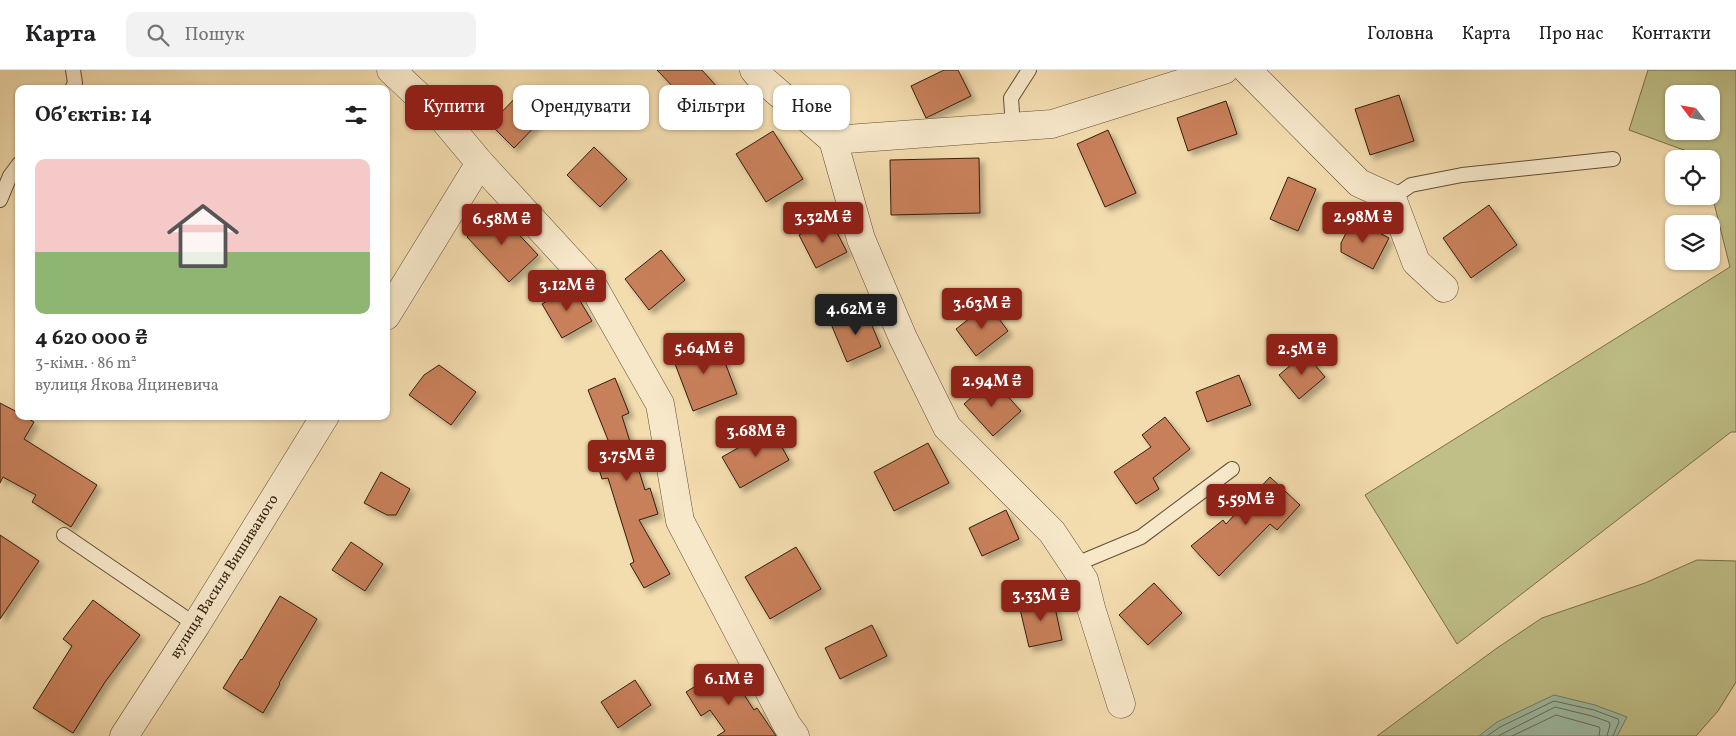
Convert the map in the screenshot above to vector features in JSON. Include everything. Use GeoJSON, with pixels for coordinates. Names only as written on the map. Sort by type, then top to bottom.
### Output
{"type":"FeatureCollection","features":[{"type":"Feature","properties":{"kind":"street"},"geometry":{"type":"LineString","coordinates":[[391,70],[444,120],[480,163],[593,286],[660,404],[680,521],[787,725],[795,736]]}},
{"type":"Feature","properties":{"kind":"street"},"geometry":{"type":"LineString","coordinates":[[754,70],[833,140],[860,239],[904,338],[947,427],[1052,532],[1084,580],[1121,704]]}},
{"type":"Feature","properties":{"kind":"street"},"geometry":{"type":"LineString","coordinates":[[833,140],[1052,124],[1224,70]]}},
{"type":"Feature","properties":{"kind":"street"},"geometry":{"type":"LineString","coordinates":[[1246,70],[1359,182],[1392,198],[1416,262],[1444,288]]}},
{"type":"Feature","properties":{"kind":"street"},"geometry":{"type":"LineString","coordinates":[[390,309],[480,163]]}},
{"type":"Feature","properties":{"kind":"street","name":"вулиця Василя Вишиваного"},"geometry":{"type":"LineString","coordinates":[[124,736],[196,625],[323,420]]}},
{"type":"Feature","properties":{"kind":"lane"},"geometry":{"type":"LineString","coordinates":[[73,70],[74,85]]}},
{"type":"Feature","properties":{"kind":"lane"},"geometry":{"type":"LineString","coordinates":[[1013,128],[1011,98],[1030,70]]}},
{"type":"Feature","properties":{"kind":"lane"},"geometry":{"type":"LineString","coordinates":[[1392,198],[1411,185],[1462,175],[1613,159]]}},
{"type":"Feature","properties":{"kind":"lane"},"geometry":{"type":"LineString","coordinates":[[0,200],[10,176],[15,169]]}},
{"type":"Feature","properties":{"kind":"lane"},"geometry":{"type":"LineString","coordinates":[[1074,565],[1141,537],[1232,469]]}},
{"type":"Feature","properties":{"kind":"lane"},"geometry":{"type":"LineString","coordinates":[[64,536],[196,625]]}},
{"type":"Feature","properties":{"kind":"green space"},"geometry":{"type":"Polygon","coordinates":[[[1648,70],[1736,70],[1736,432],[1731,432],[1457,644],[1365,495],[1730,267],[1720,227],[1720,215],[1717,215],[1714,205],[1720,205],[1720,150],[1684,150],[1629,130],[1648,70]]]}},
{"type":"Feature","properties":{"kind":"green space"},"geometry":{"type":"Polygon","coordinates":[[[1697,560],[1736,561],[1736,682],[1718,711],[1696,736],[1377,736],[1497,648],[1542,618],[1645,583],[1697,560]]]}},
{"type":"Feature","properties":{"kind":"water"},"geometry":{"type":"Polygon","coordinates":[[[1554,695],[1595,705],[1627,717],[1617,736],[1479,736],[1497,722],[1554,695]]]}},
{"type":"Feature","properties":{"kind":"building"},"geometry":{"type":"Polygon","coordinates":[[[657,70],[702,70],[715,85],[671,85],[657,70]]]}},
{"type":"Feature","properties":{"kind":"building"},"geometry":{"type":"Polygon","coordinates":[[[944,70],[958,70],[971,96],[926,118],[911,86],[944,70]]]}},
{"type":"Feature","properties":{"kind":"building"},"geometry":{"type":"Polygon","coordinates":[[[1399,95],[1414,141],[1370,155],[1355,109],[1399,95]]]}},
{"type":"Feature","properties":{"kind":"building"},"geometry":{"type":"Polygon","coordinates":[[[513,100],[513,130],[531,130],[514,148],[496,130],[503,130],[503,111],[513,100]]]}},
{"type":"Feature","properties":{"kind":"building"},"geometry":{"type":"Polygon","coordinates":[[[1226,101],[1237,134],[1188,151],[1177,118],[1226,101]]]}},
{"type":"Feature","properties":{"kind":"building"},"geometry":{"type":"Polygon","coordinates":[[[1108,130],[1136,193],[1105,207],[1077,144],[1108,130]]]}},
{"type":"Feature","properties":{"kind":"building"},"geometry":{"type":"Polygon","coordinates":[[[773,131],[803,179],[766,202],[736,154],[773,131]]]}},
{"type":"Feature","properties":{"kind":"building"},"geometry":{"type":"Polygon","coordinates":[[[594,147],[627,179],[600,207],[567,175],[594,147]]]}},
{"type":"Feature","properties":{"kind":"building"},"geometry":{"type":"Polygon","coordinates":[[[979,158],[980,213],[891,215],[890,160],[979,158]]]}},
{"type":"Feature","properties":{"kind":"building"},"geometry":{"type":"Polygon","coordinates":[[[1288,177],[1316,189],[1298,231],[1270,219],[1288,177]]]}},
{"type":"Feature","properties":{"kind":"building"},"geometry":{"type":"Polygon","coordinates":[[[1489,205],[1517,245],[1471,278],[1443,238],[1489,205]]]}},
{"type":"Feature","properties":{"kind":"building"},"geometry":{"type":"Polygon","coordinates":[[[496,210],[538,255],[509,282],[467,237],[496,210]]]}},
{"type":"Feature","properties":{"kind":"building"},"geometry":{"type":"Polygon","coordinates":[[[830,219],[847,252],[816,268],[799,235],[830,219]]]}},
{"type":"Feature","properties":{"kind":"building"},"geometry":{"type":"Polygon","coordinates":[[[1353,219],[1389,238],[1373,269],[1341,252],[1341,243],[1353,219]]]}},
{"type":"Feature","properties":{"kind":"building"},"geometry":{"type":"Polygon","coordinates":[[[661,250],[685,280],[649,310],[625,279],[661,250]]]}},
{"type":"Feature","properties":{"kind":"building"},"geometry":{"type":"Polygon","coordinates":[[[571,286],[592,321],[562,338],[542,304],[571,286]]]}},
{"type":"Feature","properties":{"kind":"building"},"geometry":{"type":"Polygon","coordinates":[[[988,304],[1008,331],[976,356],[956,329],[988,304]]]}},
{"type":"Feature","properties":{"kind":"building"},"geometry":{"type":"Polygon","coordinates":[[[865,309],[881,347],[847,362],[831,324],[865,309]]]}},
{"type":"Feature","properties":{"kind":"building"},"geometry":{"type":"Polygon","coordinates":[[[716,339],[737,394],[693,411],[672,356],[716,339]]]}},
{"type":"Feature","properties":{"kind":"building"},"geometry":{"type":"Polygon","coordinates":[[[1305,353],[1325,377],[1299,399],[1279,375],[1305,353]]]}},
{"type":"Feature","properties":{"kind":"building"},"geometry":{"type":"Polygon","coordinates":[[[439,365],[476,392],[451,425],[409,395],[424,375],[439,365]]]}},
{"type":"Feature","properties":{"kind":"building"},"geometry":{"type":"Polygon","coordinates":[[[1239,375],[1251,405],[1207,422],[1196,392],[1239,375]]]}},
{"type":"Feature","properties":{"kind":"building"},"geometry":{"type":"Polygon","coordinates":[[[615,378],[629,413],[622,416],[645,490],[650,488],[658,514],[639,520],[670,574],[644,588],[630,564],[634,562],[608,478],[602,479],[593,450],[610,445],[588,390],[615,378]]]}},
{"type":"Feature","properties":{"kind":"building"},"geometry":{"type":"Polygon","coordinates":[[[992,379],[1021,411],[993,436],[964,404],[992,379]]]}},
{"type":"Feature","properties":{"kind":"building"},"geometry":{"type":"Polygon","coordinates":[[[0,403],[15,411],[15,420],[31,420],[34,422],[24,439],[97,485],[71,527],[32,502],[36,495],[3,477],[0,483],[0,403]]]}},
{"type":"Feature","properties":{"kind":"building"},"geometry":{"type":"Polygon","coordinates":[[[1165,417],[1190,449],[1153,478],[1159,489],[1136,504],[1114,472],[1151,447],[1142,435],[1165,417]]]}},
{"type":"Feature","properties":{"kind":"building"},"geometry":{"type":"Polygon","coordinates":[[[772,429],[789,460],[740,488],[722,457],[772,429]]]}},
{"type":"Feature","properties":{"kind":"building"},"geometry":{"type":"Polygon","coordinates":[[[928,443],[949,483],[894,511],[874,472],[928,443]]]}},
{"type":"Feature","properties":{"kind":"building"},"geometry":{"type":"Polygon","coordinates":[[[381,472],[410,489],[396,515],[387,515],[364,503],[381,472]]]}},
{"type":"Feature","properties":{"kind":"building"},"geometry":{"type":"Polygon","coordinates":[[[1270,477],[1300,505],[1277,530],[1270,524],[1219,576],[1191,546],[1223,520],[1226,524],[1238,511],[1247,523],[1241,508],[1270,477]]]}},
{"type":"Feature","properties":{"kind":"building"},"geometry":{"type":"Polygon","coordinates":[[[1006,510],[1019,539],[982,556],[969,528],[1006,510]]]}},
{"type":"Feature","properties":{"kind":"building"},"geometry":{"type":"Polygon","coordinates":[[[0,535],[39,561],[0,619],[0,535]]]}},
{"type":"Feature","properties":{"kind":"building"},"geometry":{"type":"Polygon","coordinates":[[[351,542],[383,564],[365,591],[332,570],[351,542]]]}},
{"type":"Feature","properties":{"kind":"building"},"geometry":{"type":"Polygon","coordinates":[[[796,547],[821,589],[770,619],[745,577],[796,547]]]}},
{"type":"Feature","properties":{"kind":"building"},"geometry":{"type":"Polygon","coordinates":[[[1154,583],[1182,613],[1148,645],[1119,615],[1154,583]]]}},
{"type":"Feature","properties":{"kind":"building"},"geometry":{"type":"Polygon","coordinates":[[[280,596],[317,619],[263,713],[223,688],[280,596]]]}},
{"type":"Feature","properties":{"kind":"building"},"geometry":{"type":"Polygon","coordinates":[[[1053,598],[1062,640],[1029,647],[1019,605],[1053,598]]]}},
{"type":"Feature","properties":{"kind":"building"},"geometry":{"type":"Polygon","coordinates":[[[93,600],[140,635],[105,682],[73,733],[33,708],[72,646],[63,639],[93,600]]]}},
{"type":"Feature","properties":{"kind":"building"},"geometry":{"type":"Polygon","coordinates":[[[872,625],[887,656],[840,679],[825,648],[872,625]]]}},
{"type":"Feature","properties":{"kind":"building"},"geometry":{"type":"Polygon","coordinates":[[[726,667],[754,710],[757,708],[776,736],[717,736],[725,731],[710,710],[701,716],[686,692],[726,667]]]}},
{"type":"Feature","properties":{"kind":"building"},"geometry":{"type":"Polygon","coordinates":[[[635,680],[651,705],[618,728],[601,702],[635,680]]]}}]}
